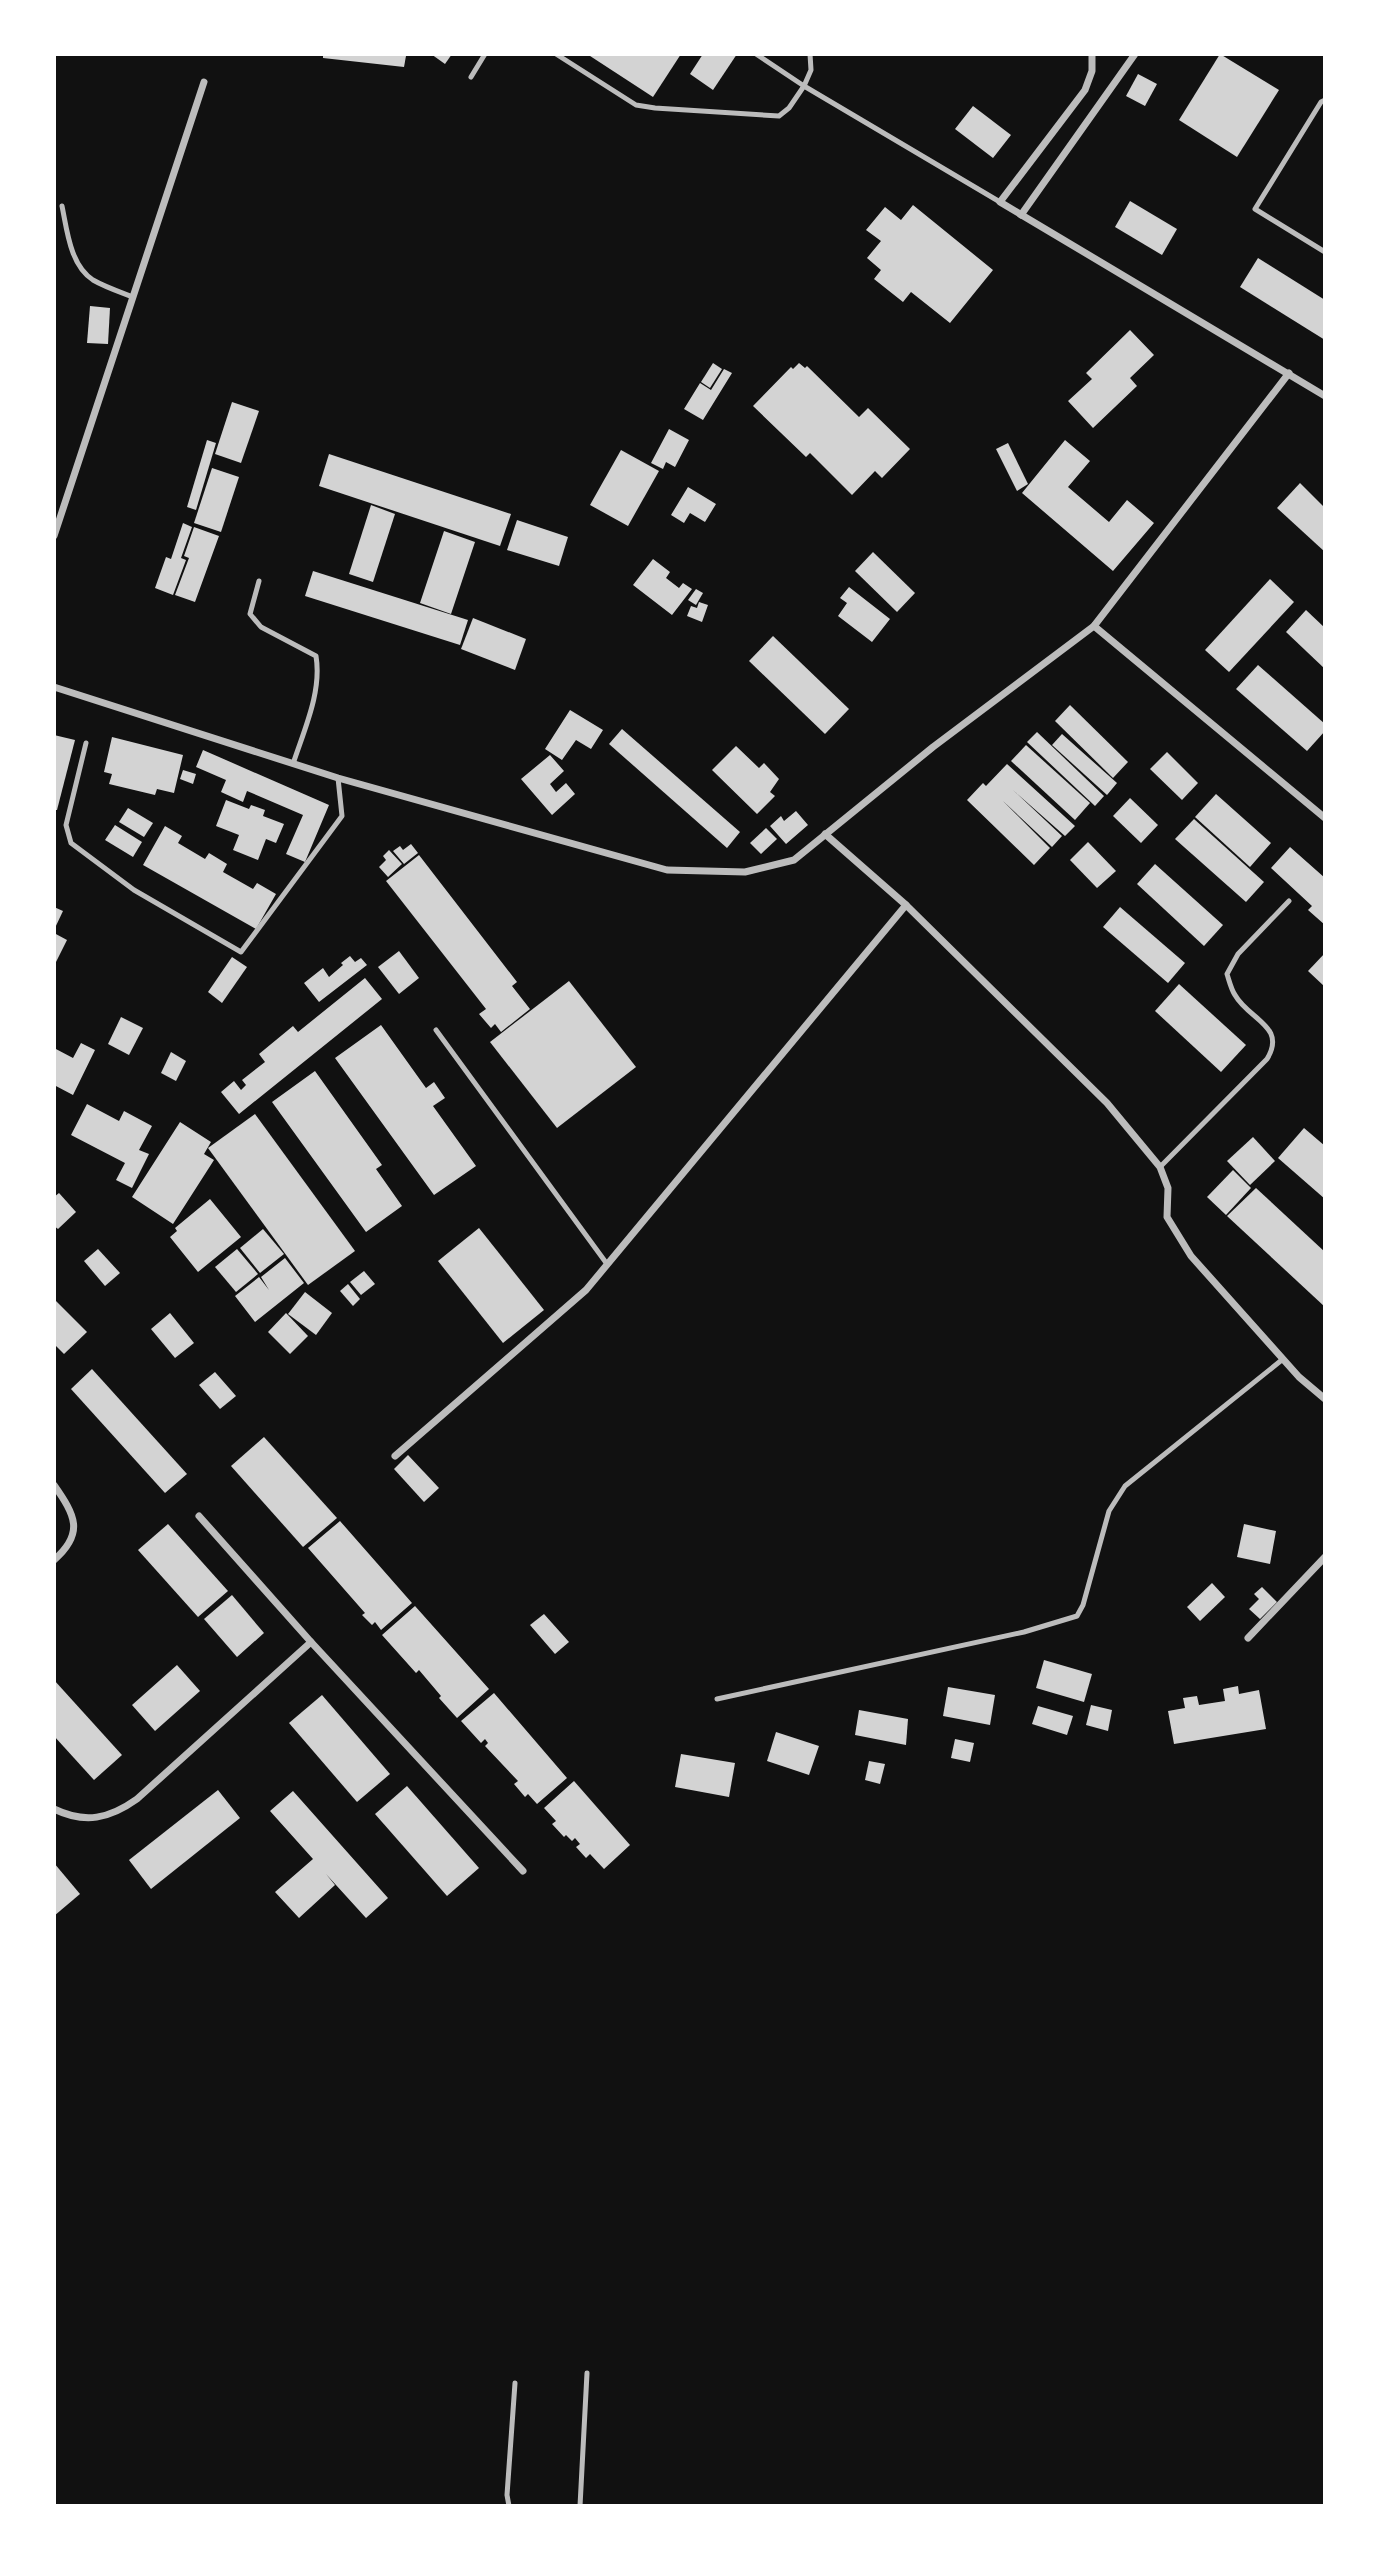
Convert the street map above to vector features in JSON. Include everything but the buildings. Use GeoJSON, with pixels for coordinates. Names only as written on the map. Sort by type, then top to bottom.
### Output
{"type":"FeatureCollection","features":[{"type":"Feature","properties":{"kind":"street"},"geometry":{"type":"LineString","coordinates":[[1092,54],[1092,72],[1085,90],[1000,202],[1325,396]]}},
{"type":"Feature","properties":{"kind":"street"},"geometry":{"type":"LineString","coordinates":[[1021,215],[1135,54]]}},
{"type":"Feature","properties":{"kind":"street"},"geometry":{"type":"LineString","coordinates":[[54,536],[204,82]]}},
{"type":"Feature","properties":{"kind":"street"},"geometry":{"type":"LineString","coordinates":[[54,687],[338,778],[667,870],[746,872],[794,860],[933,747],[1094,626],[1289,373]]}},
{"type":"Feature","properties":{"kind":"street"},"geometry":{"type":"LineString","coordinates":[[1094,626],[1325,818]]}},
{"type":"Feature","properties":{"kind":"street"},"geometry":{"type":"LineString","coordinates":[[825,834],[906,905],[1107,1103],[1160,1167],[1168,1188],[1166,1211],[1175,1232],[1191,1256],[1310,1388],[1325,1399]]}},
{"type":"Feature","properties":{"kind":"street"},"geometry":{"type":"LineString","coordinates":[[395,1456],[586,1290],[906,905]]}},
{"type":"Feature","properties":{"kind":"street"},"geometry":{"type":"LineString","coordinates":[[54,1485],[67,1503],[75,1523],[71,1542],[54,1560]]}},
{"type":"Feature","properties":{"kind":"street"},"geometry":{"type":"LineString","coordinates":[[199,1516],[523,1871]]}},
{"type":"Feature","properties":{"kind":"street"},"geometry":{"type":"LineString","coordinates":[[1248,1638],[1325,1557]]}},
{"type":"Feature","properties":{"kind":"street"},"geometry":{"type":"LineString","coordinates":[[54,1810],[78,1818],[98,1819],[119,1812],[137,1799],[312,1642]]}},
{"type":"Feature","properties":{"kind":"lane"},"geometry":{"type":"LineString","coordinates":[[471,77],[485,54]]}},
{"type":"Feature","properties":{"kind":"lane"},"geometry":{"type":"LineString","coordinates":[[556,54],[636,105],[779,116],[789,108],[804,86],[811,69],[810,54]]}},
{"type":"Feature","properties":{"kind":"lane"},"geometry":{"type":"LineString","coordinates":[[756,54],[804,86],[1000,202]]}},
{"type":"Feature","properties":{"kind":"lane"},"geometry":{"type":"LineString","coordinates":[[1325,100],[1321,102],[1255,209],[1325,253]]}},
{"type":"Feature","properties":{"kind":"lane"},"geometry":{"type":"LineString","coordinates":[[62,206],[72,251],[80,266],[91,279],[133,297]]}},
{"type":"Feature","properties":{"kind":"lane"},"geometry":{"type":"LineString","coordinates":[[259,581],[250,614],[255,621],[261,627],[316,656],[316,688],[293,764]]}},
{"type":"Feature","properties":{"kind":"lane"},"geometry":{"type":"LineString","coordinates":[[86,743],[66,825],[71,842],[134,890],[241,952],[342,816],[338,778]]}},
{"type":"Feature","properties":{"kind":"lane"},"geometry":{"type":"LineString","coordinates":[[1160,1167],[1267,1059],[1274,1046],[1273,1034],[1235,996],[1227,974],[1238,954],[1289,901]]}},
{"type":"Feature","properties":{"kind":"lane"},"geometry":{"type":"LineString","coordinates":[[436,1030],[607,1264]]}},
{"type":"Feature","properties":{"kind":"lane"},"geometry":{"type":"LineString","coordinates":[[718,1699],[1024,1632],[1077,1616],[1083,1605],[1109,1511],[1125,1486],[1283,1359]]}},
{"type":"Feature","properties":{"kind":"lane"},"geometry":{"type":"LineString","coordinates":[[580,2506],[587,2373]]}},
{"type":"Feature","properties":{"kind":"lane"},"geometry":{"type":"LineString","coordinates":[[509,2506],[507,2495],[515,2383]]}}]}
